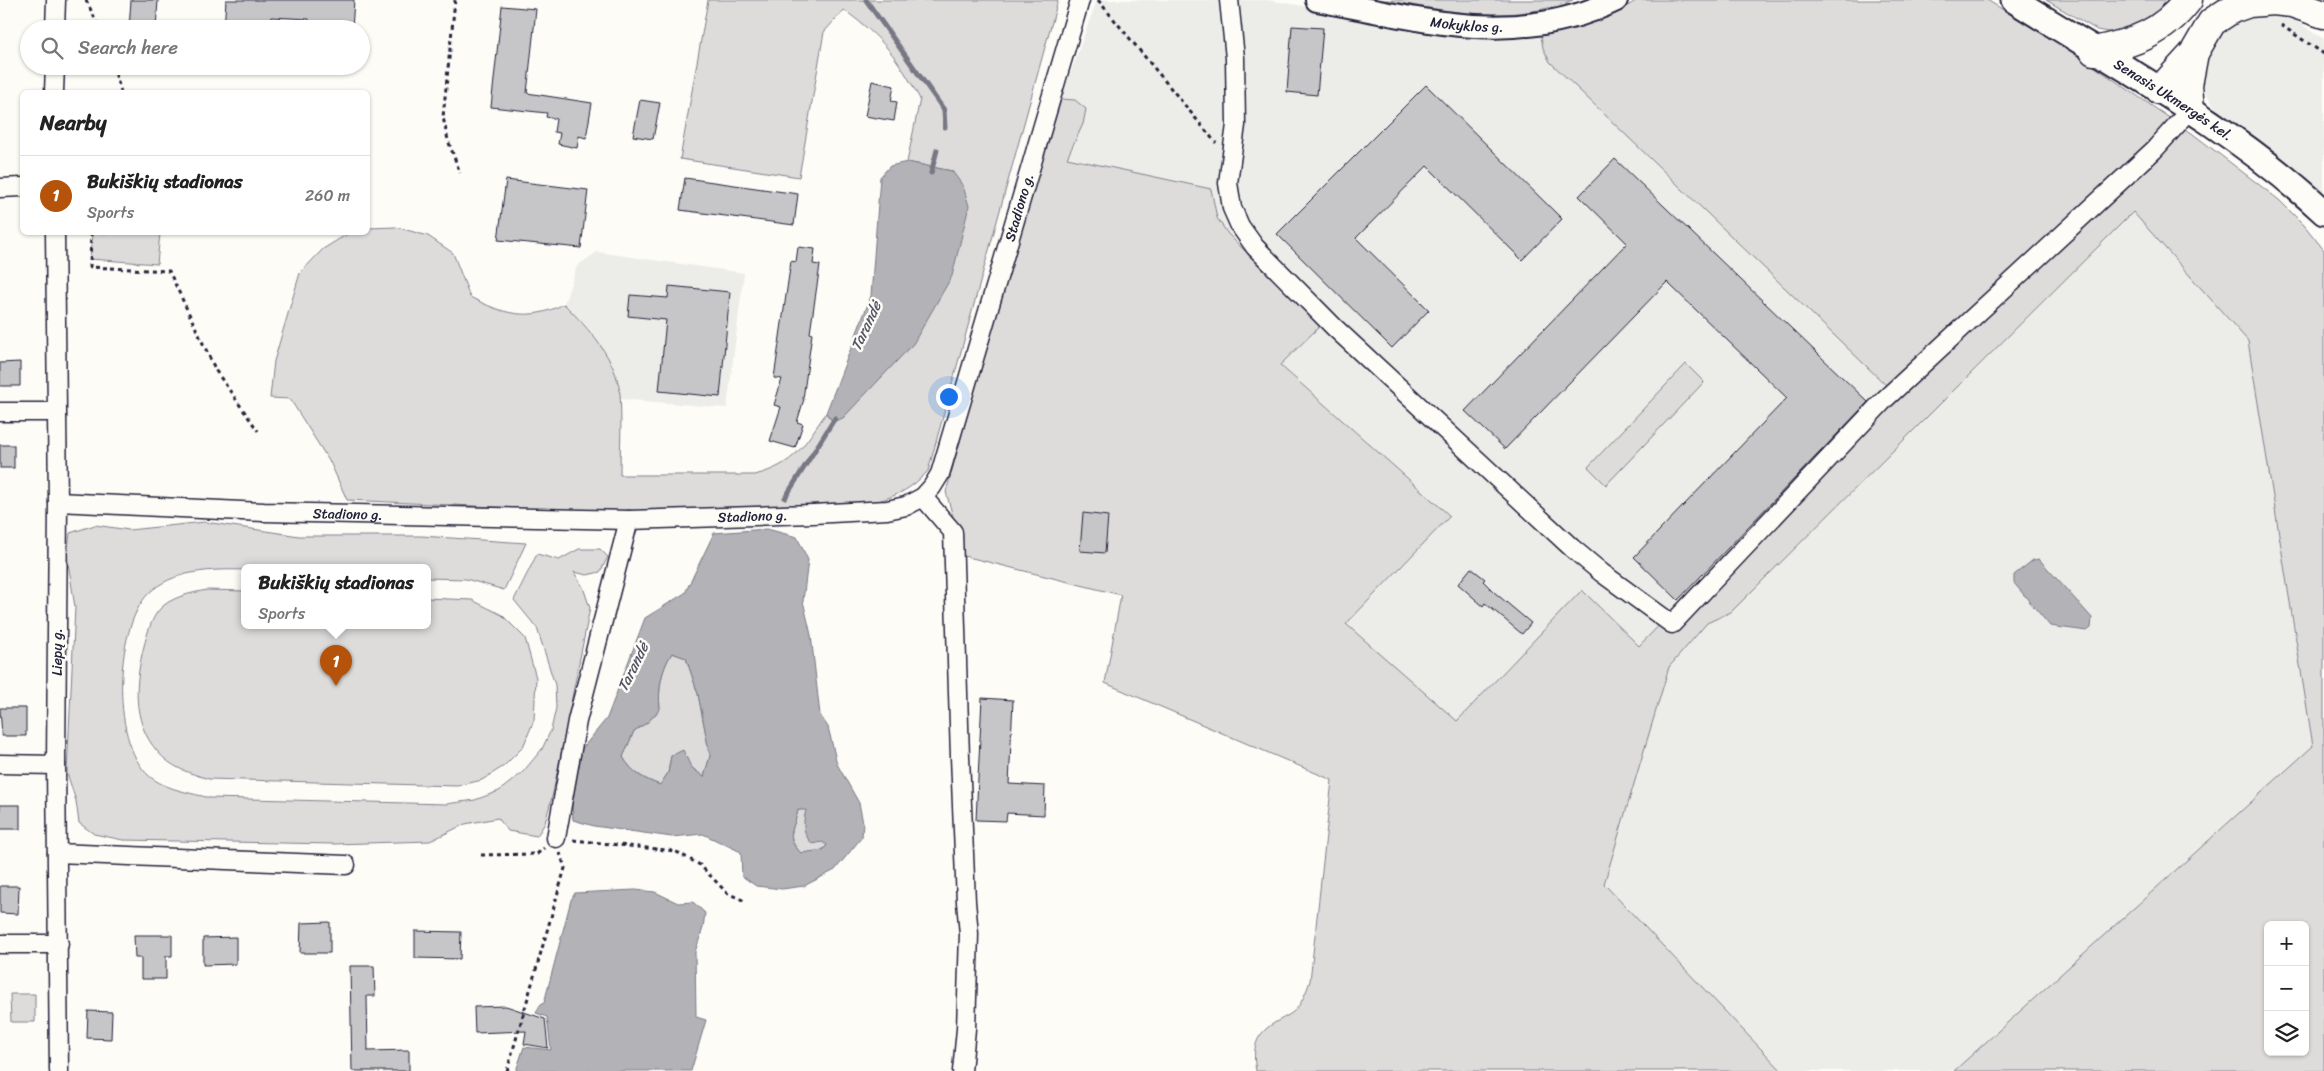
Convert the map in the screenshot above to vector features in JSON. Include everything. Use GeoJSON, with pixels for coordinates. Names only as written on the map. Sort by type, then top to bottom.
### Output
{"type":"FeatureCollection","features":[{"type":"Feature","properties":{"kind":"highway"},"geometry":{"type":"LineString","coordinates":[[2094,51],[2127,44],[2155,31],[2177,15],[2188,0]]}},
{"type":"Feature","properties":{"kind":"highway"},"geometry":{"type":"LineString","coordinates":[[2160,90],[2175,66],[2199,17],[2202,0]]}},
{"type":"Feature","properties":{"kind":"highway"},"geometry":{"type":"LineString","coordinates":[[2160,90],[2194,53],[2212,22],[2232,9],[2249,3],[2273,1],[2292,3],[2324,14]]}},
{"type":"Feature","properties":{"kind":"highway"},"geometry":{"type":"LineString","coordinates":[[2190,110],[2188,85],[2194,53]]}},
{"type":"Feature","properties":{"kind":"main road","name":"Senasis Ukmergės kel."},"geometry":{"type":"LineString","coordinates":[[2014,0],[2160,90],[2274,167],[2324,212]]}},
{"type":"Feature","properties":{"kind":"street"},"geometry":{"type":"LineString","coordinates":[[55,20],[56,0]]}},
{"type":"Feature","properties":{"kind":"street","name":"Stadiono g."},"geometry":{"type":"LineString","coordinates":[[58,502],[264,512],[629,520],[887,510],[906,506],[923,497],[940,474],[1080,0]]}},
{"type":"Feature","properties":{"kind":"street"},"geometry":{"type":"LineString","coordinates":[[1229,0],[1235,58],[1236,125],[1228,183],[1232,208],[1240,226],[1255,247],[1335,328],[1572,548],[1602,573],[1672,624],[1885,399],[2154,150],[2190,110]]}},
{"type":"Feature","properties":{"kind":"street","name":"Mokyklos g."},"geometry":{"type":"LineString","coordinates":[[1317,0],[1439,22],[1497,28],[1521,27],[1563,21],[1592,12],[1616,0]]}},
{"type":"Feature","properties":{"kind":"street"},"geometry":{"type":"LineString","coordinates":[[54,90],[55,75]]}},
{"type":"Feature","properties":{"kind":"street"},"geometry":{"type":"LineString","coordinates":[[0,188],[20,187]]}},
{"type":"Feature","properties":{"kind":"street","name":"Liepų g."},"geometry":{"type":"LineString","coordinates":[[55,235],[58,502],[56,765],[58,1071]]}},
{"type":"Feature","properties":{"kind":"street"},"geometry":{"type":"LineString","coordinates":[[0,412],[56,412]]}},
{"type":"Feature","properties":{"kind":"street"},"geometry":{"type":"LineString","coordinates":[[923,497],[954,532],[960,766],[969,934],[966,1029],[962,1071]]}},
{"type":"Feature","properties":{"kind":"street"},"geometry":{"type":"LineString","coordinates":[[556,838],[577,722],[629,520]]}},
{"type":"Feature","properties":{"kind":"street"},"geometry":{"type":"LineString","coordinates":[[0,764],[56,765]]}},
{"type":"Feature","properties":{"kind":"street"},"geometry":{"type":"LineString","coordinates":[[57,853],[346,865]]}},
{"type":"Feature","properties":{"kind":"street"},"geometry":{"type":"LineString","coordinates":[[0,944],[58,944]]}},
{"type":"Feature","properties":{"kind":"path"},"geometry":{"type":"LineString","coordinates":[[86,0],[96,20]]}},
{"type":"Feature","properties":{"kind":"path"},"geometry":{"type":"LineString","coordinates":[[454,0],[443,117],[448,140],[460,173]]}},
{"type":"Feature","properties":{"kind":"path"},"geometry":{"type":"LineString","coordinates":[[1098,0],[1230,159]]}},
{"type":"Feature","properties":{"kind":"path"},"geometry":{"type":"LineString","coordinates":[[2279,24],[2324,54]]}},
{"type":"Feature","properties":{"kind":"path"},"geometry":{"type":"LineString","coordinates":[[116,75],[121,90]]}},
{"type":"Feature","properties":{"kind":"path"},"geometry":{"type":"LineString","coordinates":[[91,235],[90,267],[169,271],[216,371],[258,431]]}},
{"type":"Feature","properties":{"kind":"path"},"geometry":{"type":"LineString","coordinates":[[506,1071],[565,868],[556,838]]}},
{"type":"Feature","properties":{"kind":"path"},"geometry":{"type":"LineString","coordinates":[[481,855],[537,854],[556,838],[675,851],[700,865],[727,893],[745,901]]}},
{"type":"Feature","properties":{"kind":"shaded area"},"geometry":{"type":"Polygon","coordinates":[[[708,0],[1058,0],[928,471],[904,491],[875,502],[601,512],[347,500],[331,464],[290,399],[270,398],[274,361],[300,273],[323,249],[346,235],[370,235],[370,228],[396,227],[428,236],[453,253],[470,297],[494,308],[516,314],[528,314],[551,310],[564,304],[600,345],[618,381],[621,414],[620,475],[755,475],[769,471],[789,459],[804,444],[826,413],[833,422],[952,171],[907,162],[920,99],[904,71],[880,40],[844,10],[824,32],[799,177],[680,159],[708,0]]]}},
{"type":"Feature","properties":{"kind":"shaded area"},"geometry":{"type":"Polygon","coordinates":[[[1097,0],[1267,0],[1497,38],[1541,36],[1543,48],[1550,62],[1889,388],[1639,646],[1582,591],[1457,721],[1345,624],[1450,516],[1280,364],[1320,326],[1228,234],[1217,218],[1211,189],[1067,158],[1075,144],[1075,100],[1061,99],[1097,0]]]}},
{"type":"Feature","properties":{"kind":"shaded area"},"geometry":{"type":"Polygon","coordinates":[[[1382,0],[1573,0],[1550,8],[1526,12],[1478,14],[1382,0]]]}},
{"type":"Feature","properties":{"kind":"shaded area"},"geometry":{"type":"Polygon","coordinates":[[[1637,0],[1987,0],[2076,54],[2193,134],[2279,200],[2304,225],[2324,250],[2324,1071],[1954,1071],[2313,746],[2248,341],[2133,212],[1731,612],[1707,623],[1669,667],[1604,884],[1782,1071],[1256,1071],[1254,1055],[1259,1037],[1263,1031],[1296,1009],[1310,981],[1332,780],[1105,683],[1121,595],[964,556],[946,492],[985,351],[1061,99],[1075,100],[1086,109],[1083,124],[1067,158],[1211,189],[1217,218],[1228,234],[1320,326],[1280,365],[1450,516],[1346,624],[1457,721],[1582,590],[1639,646],[1889,388],[1550,62],[1543,48],[1541,36],[1567,30],[1614,13],[1637,0]]]}},
{"type":"Feature","properties":{"kind":"shaded area"},"geometry":{"type":"Polygon","coordinates":[[[2046,0],[2176,0],[2172,9],[2118,34],[2097,30],[2046,0]]]}},
{"type":"Feature","properties":{"kind":"shaded area"},"geometry":{"type":"Polygon","coordinates":[[[2274,13],[2295,20],[2324,39],[2324,199],[2218,113],[2204,89],[2202,77],[2211,39],[2239,17],[2274,13]]]}},
{"type":"Feature","properties":{"kind":"shaded area"},"geometry":{"type":"Polygon","coordinates":[[[2133,212],[2248,341],[2313,746],[1954,1071],[1782,1071],[1604,884],[1669,667],[1707,623],[1731,612],[2133,212]]]}},
{"type":"Feature","properties":{"kind":"shaded area"},"geometry":{"type":"Polygon","coordinates":[[[92,235],[160,235],[157,264],[90,259],[92,235]]]}},
{"type":"Feature","properties":{"kind":"shaded area"},"geometry":{"type":"Polygon","coordinates":[[[597,252],[744,273],[727,408],[620,399],[612,365],[589,329],[564,304],[577,266],[597,252]]]}},
{"type":"Feature","properties":{"kind":"shaded area"},"geometry":{"type":"Polygon","coordinates":[[[1686,364],[1704,382],[1606,485],[1588,467],[1686,364]]]}},
{"type":"Feature","properties":{"kind":"shaded area"},"geometry":{"type":"Polygon","coordinates":[[[205,522],[299,536],[421,536],[526,543],[504,590],[466,579],[431,578],[431,564],[241,564],[241,570],[206,571],[181,576],[158,586],[148,594],[137,611],[128,633],[123,660],[124,717],[129,742],[139,764],[153,779],[173,789],[210,798],[446,804],[475,800],[499,791],[522,773],[542,749],[551,730],[556,708],[555,685],[537,628],[514,600],[537,554],[559,560],[579,549],[600,549],[608,557],[600,572],[587,575],[574,572],[583,587],[590,608],[553,793],[545,823],[537,836],[508,831],[498,818],[465,824],[430,841],[334,844],[123,840],[94,834],[79,823],[76,801],[67,773],[75,607],[67,556],[70,533],[95,525],[129,530],[205,522]]]}},
{"type":"Feature","properties":{"kind":"shaded area"},"geometry":{"type":"Polygon","coordinates":[[[207,590],[241,591],[241,629],[431,629],[431,598],[472,600],[502,615],[525,638],[536,678],[534,720],[523,747],[504,766],[482,780],[457,786],[209,779],[181,769],[162,757],[149,739],[139,714],[137,687],[141,659],[154,618],[159,610],[169,602],[188,594],[207,590]]]}},
{"type":"Feature","properties":{"kind":"shaded area"},"geometry":{"type":"Polygon","coordinates":[[[672,653],[686,658],[698,694],[710,756],[704,777],[671,756],[668,773],[660,785],[639,775],[623,757],[634,731],[648,722],[660,709],[659,694],[661,680],[665,666],[672,653]]]}},
{"type":"Feature","properties":{"kind":"shaded area"},"geometry":{"type":"Polygon","coordinates":[[[807,809],[804,821],[827,845],[822,850],[816,852],[801,853],[793,842],[792,833],[798,810],[807,809]]]}},
{"type":"Feature","properties":{"kind":"shaded area"},"geometry":{"type":"Polygon","coordinates":[[[10,994],[35,994],[35,1022],[11,1022],[10,994]]]}},
{"type":"Feature","properties":{"kind":"water"},"geometry":{"type":"Polygon","coordinates":[[[907,162],[952,171],[963,186],[969,206],[952,276],[913,344],[843,418],[833,422],[826,413],[871,296],[880,177],[890,166],[907,162]]]}},
{"type":"Feature","properties":{"kind":"water"},"geometry":{"type":"Polygon","coordinates":[[[767,529],[797,537],[808,560],[803,601],[811,635],[820,715],[828,727],[837,764],[859,803],[863,823],[862,837],[835,870],[804,886],[782,889],[756,886],[742,876],[741,852],[703,834],[672,837],[594,826],[573,820],[571,787],[581,750],[607,718],[645,618],[685,593],[714,533],[767,529]],[[672,653],[665,666],[661,680],[659,694],[660,709],[648,722],[634,731],[623,757],[639,775],[660,785],[668,773],[671,756],[683,750],[691,767],[704,777],[710,756],[698,694],[686,658],[672,653]],[[798,810],[792,833],[793,842],[796,847],[801,853],[823,850],[827,845],[822,842],[812,844],[806,836],[804,824],[806,810],[798,810]]]}},
{"type":"Feature","properties":{"kind":"water"},"geometry":{"type":"Polygon","coordinates":[[[2039,559],[2092,618],[2091,628],[2087,631],[2050,626],[2014,583],[2014,575],[2033,560],[2039,559]]]}},
{"type":"Feature","properties":{"kind":"water"},"geometry":{"type":"Polygon","coordinates":[[[635,890],[655,892],[678,903],[693,902],[705,913],[703,928],[695,952],[696,1017],[706,1020],[691,1071],[516,1071],[524,1047],[551,1050],[547,1017],[536,1013],[540,1005],[544,1003],[571,900],[575,893],[635,890]]]}},
{"type":"Feature","properties":{"kind":"building"},"geometry":{"type":"Polygon","coordinates":[[[131,0],[158,0],[157,20],[130,20],[131,0]]]}},
{"type":"Feature","properties":{"kind":"building"},"geometry":{"type":"Polygon","coordinates":[[[226,0],[354,0],[353,20],[309,20],[271,17],[271,20],[225,20],[226,0]]]}},
{"type":"Feature","properties":{"kind":"building"},"geometry":{"type":"Polygon","coordinates":[[[502,6],[536,9],[527,93],[592,103],[586,138],[579,136],[577,148],[558,144],[560,133],[554,132],[556,119],[546,117],[547,113],[491,107],[502,6]]]}},
{"type":"Feature","properties":{"kind":"building"},"geometry":{"type":"Polygon","coordinates":[[[1292,26],[1323,28],[1317,95],[1287,92],[1292,26]]]}},
{"type":"Feature","properties":{"kind":"building"},"geometry":{"type":"Polygon","coordinates":[[[872,81],[894,86],[891,101],[897,102],[894,121],[865,116],[872,81]]]}},
{"type":"Feature","properties":{"kind":"building"},"geometry":{"type":"Polygon","coordinates":[[[1426,85],[1562,219],[1522,260],[1427,166],[1356,238],[1429,310],[1392,348],[1277,234],[1426,85]]]}},
{"type":"Feature","properties":{"kind":"building"},"geometry":{"type":"Polygon","coordinates":[[[640,100],[660,103],[653,139],[633,136],[640,100]]]}},
{"type":"Feature","properties":{"kind":"building"},"geometry":{"type":"Polygon","coordinates":[[[1615,159],[1868,402],[1678,600],[1634,557],[1787,398],[1667,282],[1505,449],[1465,411],[1627,243],[1579,196],[1615,159]]]}},
{"type":"Feature","properties":{"kind":"building"},"geometry":{"type":"Polygon","coordinates":[[[685,178],[798,194],[794,225],[680,210],[685,178]]]}},
{"type":"Feature","properties":{"kind":"building"},"geometry":{"type":"Polygon","coordinates":[[[506,180],[588,190],[581,248],[498,240],[506,180]]]}},
{"type":"Feature","properties":{"kind":"building"},"geometry":{"type":"Polygon","coordinates":[[[798,247],[815,249],[813,264],[820,265],[810,333],[812,334],[804,399],[797,422],[803,424],[795,448],[770,441],[781,407],[774,405],[782,379],[774,378],[791,261],[796,262],[798,247]]]}},
{"type":"Feature","properties":{"kind":"building"},"geometry":{"type":"Polygon","coordinates":[[[669,286],[730,292],[720,397],[659,391],[666,320],[628,316],[630,295],[668,298],[669,286]]]}},
{"type":"Feature","properties":{"kind":"building"},"geometry":{"type":"Polygon","coordinates":[[[20,362],[20,386],[0,386],[0,363],[20,362]]]}},
{"type":"Feature","properties":{"kind":"building"},"geometry":{"type":"Polygon","coordinates":[[[0,445],[14,445],[14,468],[0,468],[0,445]]]}},
{"type":"Feature","properties":{"kind":"building"},"geometry":{"type":"Polygon","coordinates":[[[1083,513],[1108,516],[1105,553],[1080,551],[1083,513]]]}},
{"type":"Feature","properties":{"kind":"building"},"geometry":{"type":"Polygon","coordinates":[[[1471,568],[1485,579],[1483,581],[1494,592],[1531,623],[1522,634],[1485,603],[1483,606],[1458,584],[1471,568]]]}},
{"type":"Feature","properties":{"kind":"building"},"geometry":{"type":"Polygon","coordinates":[[[982,698],[1013,700],[1009,784],[1045,786],[1044,815],[1007,813],[1006,821],[976,820],[982,698]]]}},
{"type":"Feature","properties":{"kind":"building"},"geometry":{"type":"Polygon","coordinates":[[[0,708],[26,708],[26,736],[2,736],[0,708]]]}},
{"type":"Feature","properties":{"kind":"building"},"geometry":{"type":"Polygon","coordinates":[[[0,805],[20,805],[20,829],[0,829],[0,805]]]}},
{"type":"Feature","properties":{"kind":"building"},"geometry":{"type":"Polygon","coordinates":[[[0,886],[19,886],[18,914],[0,913],[0,886]]]}},
{"type":"Feature","properties":{"kind":"building"},"geometry":{"type":"Polygon","coordinates":[[[330,922],[330,953],[300,953],[301,923],[330,922]]]}},
{"type":"Feature","properties":{"kind":"building"},"geometry":{"type":"Polygon","coordinates":[[[415,931],[461,932],[460,959],[415,958],[415,931]]]}},
{"type":"Feature","properties":{"kind":"building"},"geometry":{"type":"Polygon","coordinates":[[[134,935],[172,935],[172,956],[166,956],[166,979],[141,979],[141,958],[135,958],[134,935]]]}},
{"type":"Feature","properties":{"kind":"building"},"geometry":{"type":"Polygon","coordinates":[[[236,937],[236,964],[203,965],[203,938],[236,937]]]}},
{"type":"Feature","properties":{"kind":"building"},"geometry":{"type":"Polygon","coordinates":[[[350,966],[374,966],[375,996],[367,996],[368,1051],[409,1050],[409,1071],[352,1071],[350,966]]]}},
{"type":"Feature","properties":{"kind":"building"},"geometry":{"type":"Polygon","coordinates":[[[506,1006],[545,1019],[548,1048],[524,1044],[526,1031],[475,1033],[474,1007],[506,1006]]]}},
{"type":"Feature","properties":{"kind":"building"},"geometry":{"type":"Polygon","coordinates":[[[88,1011],[112,1012],[111,1039],[87,1038],[88,1011]]]}},
{"type":"Feature","properties":{"kind":"waterway","name":"Tarandė"},"geometry":{"type":"LineString","coordinates":[[866,0],[944,110],[945,127]]}},
{"type":"Feature","properties":{"kind":"waterway","name":"Tarandė"},"geometry":{"type":"LineString","coordinates":[[931,173],[937,150]]}},
{"type":"Feature","properties":{"kind":"waterway","name":"Tarandė"},"geometry":{"type":"LineString","coordinates":[[785,498],[835,418]]}},
{"type":"Feature","properties":{"kind":"place","name":"Bukiškių stadionas"},"geometry":{"type":"Point","coordinates":[336,686]}}]}
